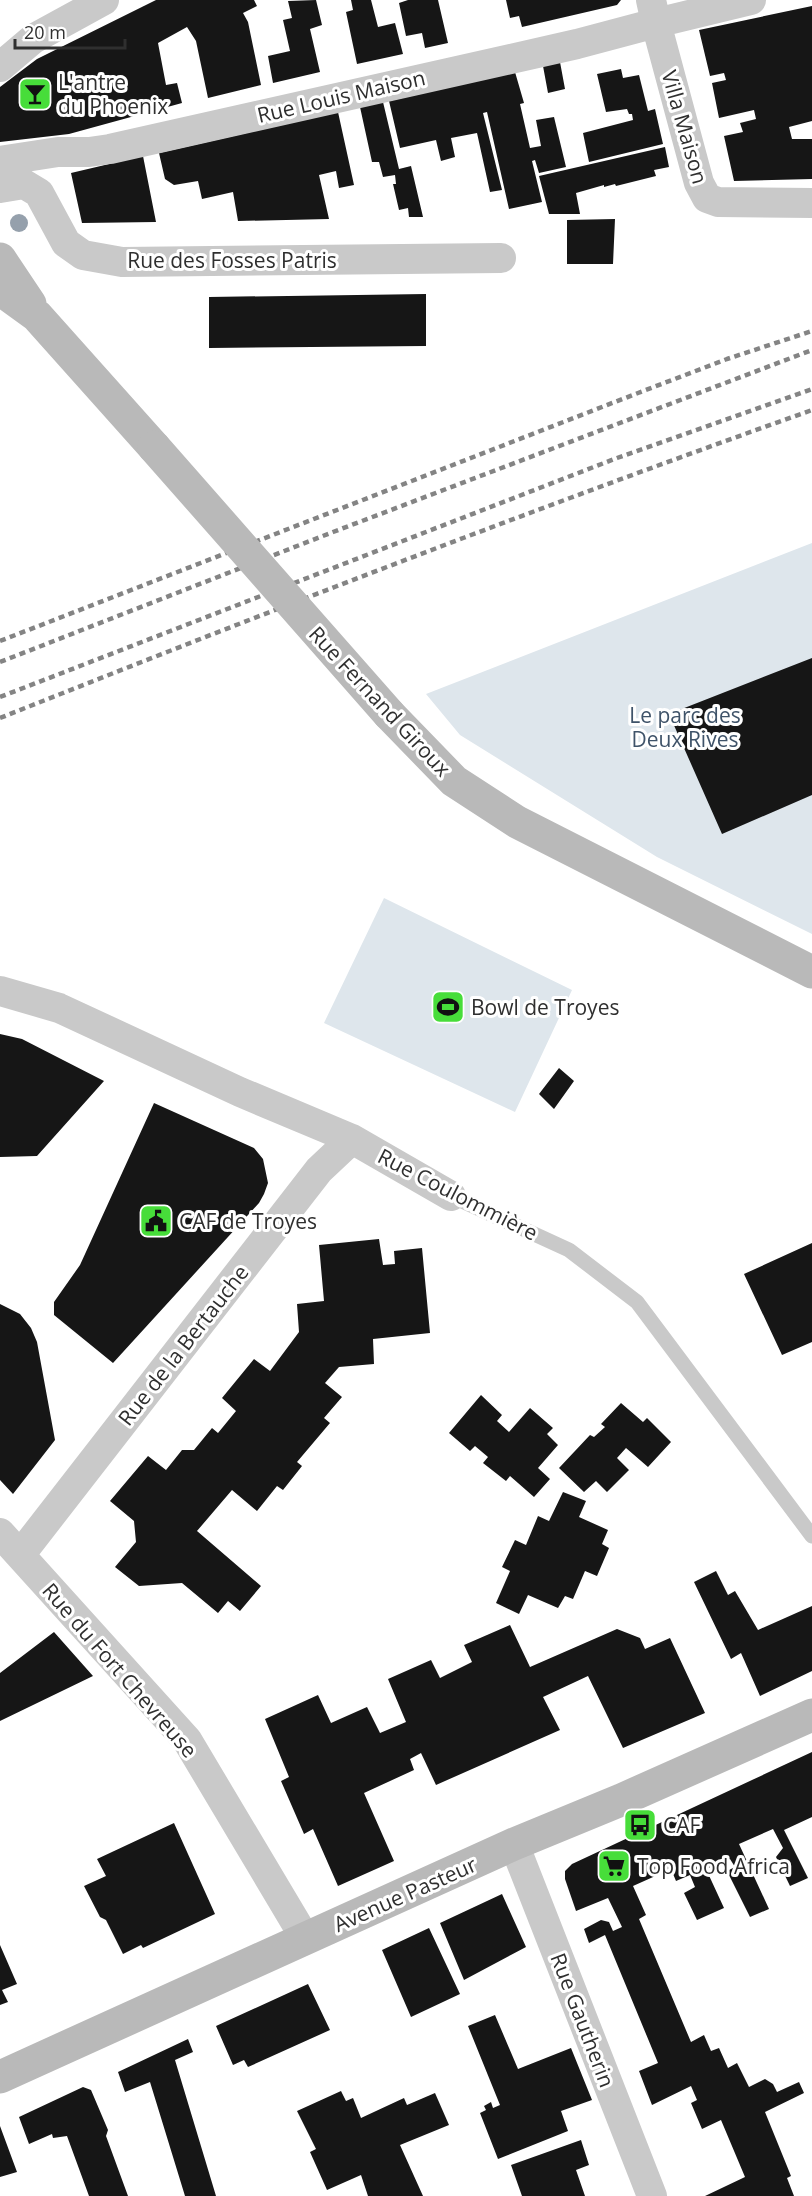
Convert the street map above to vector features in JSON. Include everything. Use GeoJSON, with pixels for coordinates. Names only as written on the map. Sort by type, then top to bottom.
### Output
{"type":"FeatureCollection","features":[{"type":"Feature","properties":{"kind":"street"},"geometry":{"type":"LineString","coordinates":[[0,67],[33,39],[104,0]]}},
{"type":"Feature","properties":{"kind":"street","name":"Rue Louis Maison"},"geometry":{"type":"LineString","coordinates":[[0,160],[58,152],[110,149],[565,46],[653,12],[751,0]]}},
{"type":"Feature","properties":{"kind":"street","name":"Villa Maison"},"geometry":{"type":"LineString","coordinates":[[653,12],[699,183],[707,198],[718,202],[812,203]]}},
{"type":"Feature","properties":{"kind":"street"},"geometry":{"type":"LineString","coordinates":[[0,48],[33,39]]}},
{"type":"Feature","properties":{"kind":"street","name":"Rue des Fosses Patris"},"geometry":{"type":"LineString","coordinates":[[0,188],[24,184],[39,193],[66,243],[83,255],[122,262],[501,258]]}},
{"type":"Feature","properties":{"kind":"street","name":"Rue Fernand Giroux"},"geometry":{"type":"LineString","coordinates":[[0,260],[37,316],[389,714],[454,781],[516,822],[812,972]]}},
{"type":"Feature","properties":{"kind":"street","name":"Rue Fernand Giroux"},"geometry":{"type":"LineString","coordinates":[[0,290],[37,316]]}},
{"type":"Feature","properties":{"kind":"street","name":"Rue Coulommière"},"geometry":{"type":"LineString","coordinates":[[0,991],[59,1008],[240,1092],[352,1139],[451,1196]]}},
{"type":"Feature","properties":{"kind":"street","name":"Rue de la Bertauche"},"geometry":{"type":"LineString","coordinates":[[20,1556],[319,1170],[352,1139]]}},
{"type":"Feature","properties":{"kind":"street","name":"Rue du Fort Chevreuse"},"geometry":{"type":"LineString","coordinates":[[0,1533],[187,1740],[305,1938]]}},
{"type":"Feature","properties":{"kind":"street","name":"Avenue Pasteur"},"geometry":{"type":"LineString","coordinates":[[0,2077],[514,1844],[621,1800],[812,1715]]}},
{"type":"Feature","properties":{"kind":"street","name":"Rue Gautherin"},"geometry":{"type":"LineString","coordinates":[[514,1844],[652,2196]]}},
{"type":"Feature","properties":{"kind":"lane","name":"Rue Coulommière"},"geometry":{"type":"LineString","coordinates":[[451,1196],[569,1250],[637,1302],[812,1536]]}},
{"type":"Feature","properties":{"kind":"green space","name":"Le parc des Deux Rives"},"geometry":{"type":"Polygon","coordinates":[[[812,543],[812,934],[657,857],[460,735],[426,694],[812,543]]]}},
{"type":"Feature","properties":{"kind":"green space","name":"Bowl de Troyes"},"geometry":{"type":"Polygon","coordinates":[[[384,898],[572,990],[515,1112],[324,1023],[384,898]]]}},
{"type":"Feature","properties":{"kind":"building"},"geometry":{"type":"Polygon","coordinates":[[[156,0],[254,0],[257,6],[243,13],[248,22],[261,85],[208,98],[196,41],[187,27],[158,43],[166,85],[177,83],[182,103],[69,134],[0,142],[0,87],[37,59],[156,0]]]}},
{"type":"Feature","properties":{"kind":"building"},"geometry":{"type":"Polygon","coordinates":[[[316,0],[322,25],[310,29],[320,72],[273,83],[268,56],[290,51],[283,20],[292,18],[288,1],[316,0]]]}},
{"type":"Feature","properties":{"kind":"building"},"geometry":{"type":"Polygon","coordinates":[[[351,0],[371,0],[378,27],[395,23],[403,54],[357,64],[346,12],[353,10],[351,0]]]}},
{"type":"Feature","properties":{"kind":"building"},"geometry":{"type":"Polygon","coordinates":[[[408,0],[438,0],[448,43],[425,48],[422,33],[406,36],[399,3],[408,0]]]}},
{"type":"Feature","properties":{"kind":"building"},"geometry":{"type":"Polygon","coordinates":[[[506,0],[621,0],[617,5],[522,27],[519,16],[510,18],[506,0]]]}},
{"type":"Feature","properties":{"kind":"building"},"geometry":{"type":"Polygon","coordinates":[[[812,6],[812,121],[789,127],[792,139],[812,139],[812,179],[734,181],[724,136],[743,132],[740,123],[756,119],[754,110],[719,118],[712,83],[726,80],[724,73],[710,76],[699,30],[812,6]]]}},
{"type":"Feature","properties":{"kind":"building"},"geometry":{"type":"Polygon","coordinates":[[[560,62],[565,89],[548,93],[543,66],[560,62]]]}},
{"type":"Feature","properties":{"kind":"building"},"geometry":{"type":"Polygon","coordinates":[[[621,69],[623,78],[639,75],[648,111],[655,109],[663,144],[589,162],[583,133],[633,120],[632,114],[629,114],[627,109],[606,112],[597,74],[621,69]]]}},
{"type":"Feature","properties":{"kind":"building"},"geometry":{"type":"Polygon","coordinates":[[[515,72],[524,103],[520,104],[530,148],[541,146],[536,120],[554,117],[566,167],[539,173],[535,160],[532,161],[542,202],[509,209],[487,112],[483,113],[502,190],[490,192],[477,133],[451,138],[455,157],[441,161],[436,140],[400,148],[389,101],[515,72]]]}},
{"type":"Feature","properties":{"kind":"building"},"geometry":{"type":"Polygon","coordinates":[[[383,102],[399,169],[411,166],[423,217],[409,217],[408,208],[399,210],[393,184],[396,184],[395,175],[383,177],[379,162],[372,162],[360,107],[383,102]]]}},
{"type":"Feature","properties":{"kind":"building"},"geometry":{"type":"Polygon","coordinates":[[[338,112],[354,185],[339,188],[336,171],[319,175],[329,219],[238,221],[233,192],[202,199],[198,181],[174,185],[165,179],[159,153],[338,112]]]}},
{"type":"Feature","properties":{"kind":"building"},"geometry":{"type":"Polygon","coordinates":[[[665,147],[669,167],[654,170],[656,176],[616,186],[615,184],[604,187],[604,185],[576,193],[580,214],[549,214],[539,176],[665,147]]]}},
{"type":"Feature","properties":{"kind":"building"},"geometry":{"type":"Polygon","coordinates":[[[143,156],[156,222],[82,223],[71,173],[143,156]]]}},
{"type":"Feature","properties":{"kind":"building"},"geometry":{"type":"Polygon","coordinates":[[[615,219],[613,264],[567,264],[567,220],[615,219]]]}},
{"type":"Feature","properties":{"kind":"building"},"geometry":{"type":"Polygon","coordinates":[[[426,294],[426,346],[209,348],[209,297],[426,294]]]}},
{"type":"Feature","properties":{"kind":"building"},"geometry":{"type":"Polygon","coordinates":[[[812,658],[812,795],[722,834],[669,714],[812,658]]]}},
{"type":"Feature","properties":{"kind":"building"},"geometry":{"type":"Polygon","coordinates":[[[0,1034],[22,1039],[104,1081],[37,1156],[0,1157],[0,1034]]]}},
{"type":"Feature","properties":{"kind":"building"},"geometry":{"type":"Polygon","coordinates":[[[559,1068],[574,1081],[554,1109],[539,1094],[559,1068]]]}},
{"type":"Feature","properties":{"kind":"building"},"geometry":{"type":"Polygon","coordinates":[[[154,1103],[254,1148],[263,1159],[268,1183],[259,1203],[113,1363],[54,1315],[54,1302],[80,1265],[154,1103]]]}},
{"type":"Feature","properties":{"kind":"building"},"geometry":{"type":"Polygon","coordinates":[[[379,1239],[383,1265],[395,1264],[394,1251],[422,1248],[430,1333],[373,1339],[374,1364],[339,1367],[325,1383],[342,1397],[324,1418],[330,1423],[297,1462],[302,1466],[283,1490],[277,1486],[257,1511],[232,1490],[197,1531],[261,1586],[240,1611],[228,1601],[218,1613],[182,1583],[139,1586],[115,1567],[136,1542],[134,1521],[110,1501],[148,1456],[166,1470],[182,1450],[194,1450],[212,1428],[218,1433],[236,1411],[222,1398],[254,1359],[270,1371],[299,1332],[297,1304],[324,1301],[319,1245],[379,1239]]]}},
{"type":"Feature","properties":{"kind":"building"},"geometry":{"type":"Polygon","coordinates":[[[812,1243],[812,1342],[782,1355],[744,1274],[812,1243]]]}},
{"type":"Feature","properties":{"kind":"building"},"geometry":{"type":"Polygon","coordinates":[[[0,1304],[20,1314],[31,1328],[37,1342],[55,1440],[13,1494],[0,1480],[0,1304]]]}},
{"type":"Feature","properties":{"kind":"building"},"geometry":{"type":"Polygon","coordinates":[[[481,1395],[502,1415],[497,1421],[509,1432],[530,1408],[553,1428],[547,1434],[558,1445],[538,1468],[550,1479],[534,1497],[510,1476],[506,1481],[483,1463],[488,1457],[475,1446],[470,1451],[449,1433],[481,1395]]]}},
{"type":"Feature","properties":{"kind":"building"},"geometry":{"type":"Polygon","coordinates":[[[621,1403],[643,1422],[647,1418],[671,1442],[648,1467],[626,1448],[617,1458],[629,1470],[607,1492],[596,1481],[584,1492],[559,1468],[590,1435],[594,1437],[605,1427],[601,1424],[621,1403]]]}},
{"type":"Feature","properties":{"kind":"building"},"geometry":{"type":"Polygon","coordinates":[[[563,1492],[586,1501],[579,1517],[608,1530],[602,1544],[609,1548],[597,1576],[585,1571],[573,1599],[565,1596],[558,1608],[528,1595],[519,1614],[496,1603],[510,1571],[502,1567],[515,1540],[526,1545],[538,1516],[549,1521],[563,1492]]]}},
{"type":"Feature","properties":{"kind":"building"},"geometry":{"type":"Polygon","coordinates":[[[716,1571],[728,1595],[735,1591],[758,1630],[812,1606],[812,1671],[760,1696],[741,1653],[731,1659],[694,1582],[716,1571]]]}},
{"type":"Feature","properties":{"kind":"building"},"geometry":{"type":"Polygon","coordinates":[[[510,1625],[530,1667],[617,1629],[640,1638],[645,1649],[670,1638],[705,1713],[623,1748],[588,1676],[543,1697],[560,1730],[436,1785],[421,1753],[410,1759],[414,1770],[364,1793],[394,1861],[338,1886],[313,1829],[304,1834],[281,1781],[289,1777],[265,1719],[318,1695],[331,1723],[367,1707],[380,1733],[406,1722],[388,1679],[431,1660],[440,1678],[472,1662],[464,1645],[510,1625]]]}},
{"type":"Feature","properties":{"kind":"building"},"geometry":{"type":"Polygon","coordinates":[[[54,1632],[93,1676],[0,1721],[0,1673],[54,1632]]]}},
{"type":"Feature","properties":{"kind":"building"},"geometry":{"type":"Polygon","coordinates":[[[812,1752],[812,1817],[784,1830],[808,1878],[790,1886],[776,1857],[783,1848],[773,1829],[739,1844],[769,1909],[750,1917],[727,1871],[735,1867],[730,1859],[706,1869],[724,1908],[697,1920],[684,1893],[695,1887],[690,1875],[676,1881],[671,1869],[633,1886],[646,1915],[639,1919],[691,2042],[704,2035],[711,2051],[719,2048],[728,2068],[737,2063],[749,2087],[765,2079],[773,2084],[777,2092],[799,2082],[804,2093],[765,2112],[791,2176],[787,2178],[794,2196],[705,2196],[745,2177],[721,2120],[702,2129],[691,2103],[697,2100],[691,2086],[652,2105],[639,2071],[658,2063],[605,1935],[589,1943],[584,1929],[601,1920],[609,1922],[613,1931],[622,1927],[608,1898],[576,1911],[565,1879],[565,1871],[572,1864],[812,1752]]]}},
{"type":"Feature","properties":{"kind":"building"},"geometry":{"type":"Polygon","coordinates":[[[174,1823],[215,1914],[143,1948],[141,1945],[123,1954],[106,1920],[100,1917],[84,1886],[106,1876],[97,1859],[174,1823]]]}},
{"type":"Feature","properties":{"kind":"building"},"geometry":{"type":"Polygon","coordinates":[[[502,1894],[526,1947],[464,1980],[440,1923],[502,1894]]]}},
{"type":"Feature","properties":{"kind":"building"},"geometry":{"type":"Polygon","coordinates":[[[429,1928],[460,1994],[411,2017],[382,1950],[429,1928]]]}},
{"type":"Feature","properties":{"kind":"building"},"geometry":{"type":"Polygon","coordinates":[[[0,1945],[17,1984],[2,1990],[8,2002],[0,2005],[0,1945]]]}},
{"type":"Feature","properties":{"kind":"building"},"geometry":{"type":"Polygon","coordinates":[[[308,1984],[330,2030],[248,2067],[244,2060],[233,2065],[216,2026],[308,1984]]]}},
{"type":"Feature","properties":{"kind":"building"},"geometry":{"type":"Polygon","coordinates":[[[495,2015],[518,2069],[571,2048],[592,2100],[561,2111],[568,2131],[498,2159],[480,2113],[486,2110],[484,2106],[491,2102],[493,2108],[500,2105],[468,2026],[495,2015]]]}},
{"type":"Feature","properties":{"kind":"building"},"geometry":{"type":"Polygon","coordinates":[[[188,2039],[193,2052],[175,2060],[216,2196],[185,2196],[150,2082],[125,2092],[118,2072],[188,2039]]]}},
{"type":"Feature","properties":{"kind":"building"},"geometry":{"type":"Polygon","coordinates":[[[83,2087],[91,2090],[108,2130],[106,2136],[128,2196],[89,2196],[67,2136],[53,2138],[52,2134],[29,2144],[19,2117],[83,2087]]]}},
{"type":"Feature","properties":{"kind":"building"},"geometry":{"type":"Polygon","coordinates":[[[341,2091],[346,2101],[353,2098],[361,2118],[404,2098],[407,2105],[435,2093],[449,2125],[400,2145],[423,2196],[368,2196],[361,2175],[327,2190],[310,2152],[316,2149],[297,2111],[341,2091]]]}},
{"type":"Feature","properties":{"kind":"building"},"geometry":{"type":"Polygon","coordinates":[[[0,2126],[17,2172],[0,2177],[0,2126]]]}},
{"type":"Feature","properties":{"kind":"building"},"geometry":{"type":"Polygon","coordinates":[[[581,2140],[589,2165],[576,2170],[585,2196],[522,2196],[511,2165],[581,2140]]]}},
{"type":"Feature","properties":{"kind":"railway"},"geometry":{"type":"LineString","coordinates":[[0,641],[727,359],[812,331]]}},
{"type":"Feature","properties":{"kind":"railway"},"geometry":{"type":"LineString","coordinates":[[0,662],[333,532],[812,350]]}},
{"type":"Feature","properties":{"kind":"railway"},"geometry":{"type":"LineString","coordinates":[[0,697],[617,458],[812,389]]}},
{"type":"Feature","properties":{"kind":"railway"},"geometry":{"type":"LineString","coordinates":[[0,718],[404,560],[812,410]]}},
{"type":"Feature","properties":{"kind":"place","name":"L'antre du Phoenix"},"geometry":{"type":"Point","coordinates":[35,94]}},
{"type":"Feature","properties":{"kind":"place","name":"Bowl de Troyes"},"geometry":{"type":"Point","coordinates":[448,1007]}},
{"type":"Feature","properties":{"kind":"place","name":"CAF de Troyes"},"geometry":{"type":"Point","coordinates":[156,1221]}},
{"type":"Feature","properties":{"kind":"place","name":"CAF"},"geometry":{"type":"Point","coordinates":[640,1825]}},
{"type":"Feature","properties":{"kind":"place","name":"Top Food Africa"},"geometry":{"type":"Point","coordinates":[614,1866]}}]}
